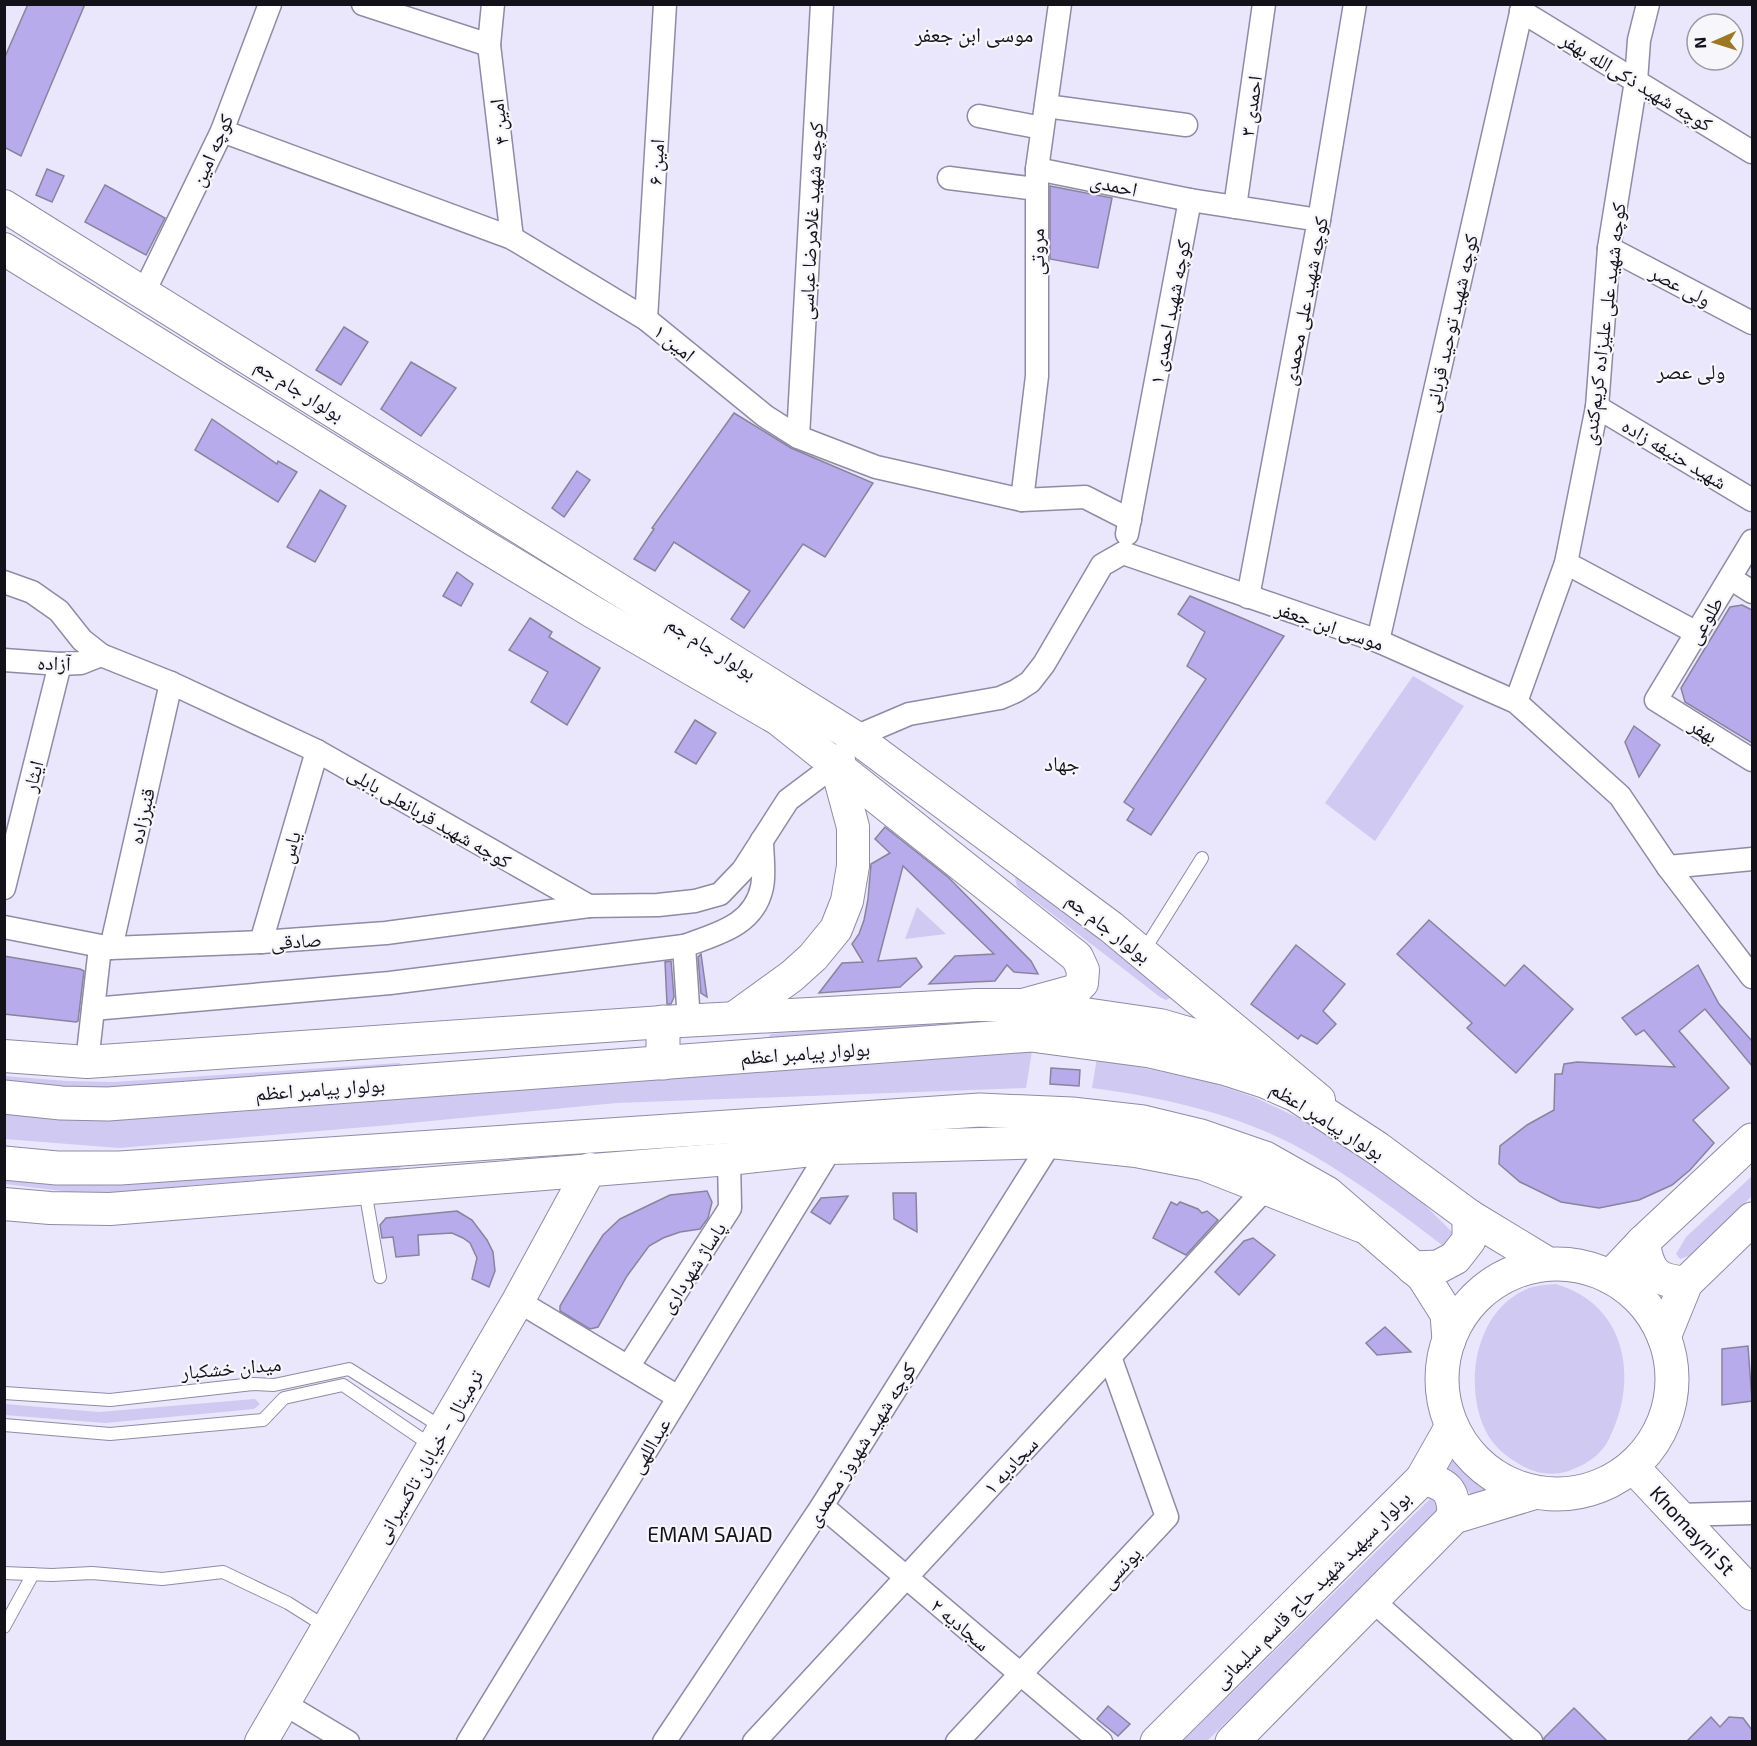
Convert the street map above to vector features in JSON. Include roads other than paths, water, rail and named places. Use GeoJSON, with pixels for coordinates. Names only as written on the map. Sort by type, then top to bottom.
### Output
{"type":"FeatureCollection","features":[{"type":"Feature","properties":{"kind":"main road","name":"بولوار جام جم"},"geometry":{"type":"LineString","coordinates":[[4,206],[855,737],[1143,953],[1377,1149]]}},
{"type":"Feature","properties":{"kind":"main road","name":"بولوار جام جم"},"geometry":{"type":"LineString","coordinates":[[4,249],[474,540],[778,719],[1077,957],[1083,970],[1082,983],[1074,991],[1023,1005]]}},
{"type":"Feature","properties":{"kind":"main road"},"geometry":{"type":"LineString","coordinates":[[474,540],[494,513]]}},
{"type":"Feature","properties":{"kind":"main road"},"geometry":{"type":"LineString","coordinates":[[593,612],[614,585]]}},
{"type":"Feature","properties":{"kind":"main road"},"geometry":{"type":"LineString","coordinates":[[734,1018],[792,976],[813,957],[836,929],[847,901],[853,866],[853,827],[836,764],[855,737]]}},
{"type":"Feature","properties":{"kind":"main road"},"geometry":{"type":"LineString","coordinates":[[983,882],[1007,850]]}},
{"type":"Feature","properties":{"kind":"main road","name":"بولوار پیامبر اعظم"},"geometry":{"type":"LineString","coordinates":[[4,1056],[87,1062],[676,1021],[978,1005],[1023,1005],[1160,1025],[1266,1056]]}},
{"type":"Feature","properties":{"kind":"main road"},"geometry":{"type":"LineString","coordinates":[[663,1063],[676,1021]]}},
{"type":"Feature","properties":{"kind":"main road","name":"بولوار پیامبر اعظم"},"geometry":{"type":"LineString","coordinates":[[4,1097],[61,1103],[108,1104],[1031,1035],[1150,1051],[1227,1069],[1264,1081],[1296,1095],[1377,1149],[1469,1216],[1548,1264]]}},
{"type":"Feature","properties":{"kind":"main road"},"geometry":{"type":"LineString","coordinates":[[4,1163],[57,1168],[120,1168],[980,1110],[1072,1114],[1143,1122],[1201,1136],[1265,1158],[1327,1193],[1423,1276],[1447,1314],[1449,1340]]}},
{"type":"Feature","properties":{"kind":"main road"},"geometry":{"type":"LineString","coordinates":[[1610,1277],[1752,1140]]}},
{"type":"Feature","properties":{"kind":"main road"},"geometry":{"type":"LineString","coordinates":[[4,1204],[50,1208],[110,1209],[590,1168],[729,1159],[831,1148],[1051,1142],[1136,1151],[1203,1164],[1370,1230]]}},
{"type":"Feature","properties":{"kind":"main road","name":"ترمینال - خیابان تاکسیرانی"},"geometry":{"type":"LineString","coordinates":[[261,1742],[518,1301],[590,1168]]}},
{"type":"Feature","properties":{"kind":"main road"},"geometry":{"type":"LineString","coordinates":[[1413,1268],[1438,1267],[1455,1258],[1469,1240],[1469,1216]]}},
{"type":"Feature","properties":{"kind":"main road"},"geometry":{"type":"LineString","coordinates":[[1664,1337],[1686,1283],[1752,1219]]}},
{"type":"Feature","properties":{"kind":"main road"},"geometry":{"type":"LineString","coordinates":[[1644,1242],[1646,1259],[1653,1273],[1669,1282],[1686,1283]]}},
{"type":"Feature","properties":{"kind":"main road"},"geometry":{"type":"LineString","coordinates":[[1548,1264],[1580,1266],[1610,1277],[1633,1292],[1651,1313],[1664,1337],[1672,1372],[1669,1407],[1655,1440],[1633,1467],[1602,1486],[1568,1495],[1533,1492],[1499,1479],[1471,1457],[1452,1426],[1443,1398],[1442,1369],[1449,1340],[1464,1311],[1487,1288],[1516,1272],[1548,1264]]}},
{"type":"Feature","properties":{"kind":"main road","name":"بولوار سپهبد شهید حاج قاسم سلیمانی"},"geometry":{"type":"LineString","coordinates":[[1157,1742],[1422,1479],[1452,1426]]}},
{"type":"Feature","properties":{"kind":"main road","name":"Khomayni St"},"geometry":{"type":"LineString","coordinates":[[1633,1467],[1752,1594]]}},
{"type":"Feature","properties":{"kind":"main road"},"geometry":{"type":"LineString","coordinates":[[1422,1479],[1439,1482],[1449,1491],[1454,1505],[1454,1517]]}},
{"type":"Feature","properties":{"kind":"main road"},"geometry":{"type":"LineString","coordinates":[[1232,1742],[1454,1517],[1533,1492]]}},
{"type":"Feature","properties":{"kind":"street","name":"کوچه امین"},"geometry":{"type":"LineString","coordinates":[[144,292],[222,131],[270,4]]}},
{"type":"Feature","properties":{"kind":"street"},"geometry":{"type":"LineString","coordinates":[[363,4],[489,45]]}},
{"type":"Feature","properties":{"kind":"street","name":"امین ۴"},"geometry":{"type":"LineString","coordinates":[[493,4],[489,45],[512,238]]}},
{"type":"Feature","properties":{"kind":"street","name":"امین ۶"},"geometry":{"type":"LineString","coordinates":[[646,319],[665,4]]}},
{"type":"Feature","properties":{"kind":"street","name":"کوچه شهید غلامرضا عباسی"},"geometry":{"type":"LineString","coordinates":[[798,437],[822,4]]}},
{"type":"Feature","properties":{"kind":"street","name":"مروتی"},"geometry":{"type":"LineString","coordinates":[[1022,500],[1037,376],[1037,179],[1060,4]]}},
{"type":"Feature","properties":{"kind":"street","name":"احمدی ۳"},"geometry":{"type":"LineString","coordinates":[[1235,207],[1264,4]]}},
{"type":"Feature","properties":{"kind":"street","name":"کوچه شهید علی محمدی"},"geometry":{"type":"LineString","coordinates":[[1248,597],[1319,220],[1355,4]]}},
{"type":"Feature","properties":{"kind":"street","name":"کوچه شهید علی علیزاده کریم‌کندی"},"geometry":{"type":"LineString","coordinates":[[1516,702],[1566,563],[1597,407],[1609,248],[1636,81],[1639,40],[1648,4]]}},
{"type":"Feature","properties":{"kind":"street","name":"کوچه شهید ذکی‌الله بهفر"},"geometry":{"type":"LineString","coordinates":[[1522,8],[1752,152]]}},
{"type":"Feature","properties":{"kind":"street","name":"کوچه شهید توحید قربانی"},"geometry":{"type":"LineString","coordinates":[[1378,641],[1522,8]]}},
{"type":"Feature","properties":{"kind":"street"},"geometry":{"type":"LineString","coordinates":[[979,116],[1044,117],[1186,125]]}},
{"type":"Feature","properties":{"kind":"street","name":"امین ۱"},"geometry":{"type":"LineString","coordinates":[[222,131],[512,238],[646,319],[765,416],[798,437],[876,467],[1022,500],[1085,497],[1130,520]]}},
{"type":"Feature","properties":{"kind":"street","name":"احمدی"},"geometry":{"type":"LineString","coordinates":[[949,178],[1037,179],[1190,200]]}},
{"type":"Feature","properties":{"kind":"street"},"geometry":{"type":"LineString","coordinates":[[1190,200],[1319,220]]}},
{"type":"Feature","properties":{"kind":"street","name":"کوچه شهید احمدی ۱"},"geometry":{"type":"LineString","coordinates":[[1123,553],[1190,200]]}},
{"type":"Feature","properties":{"kind":"street","name":"ولی عصر"},"geometry":{"type":"LineString","coordinates":[[1609,248],[1752,323]]}},
{"type":"Feature","properties":{"kind":"street","name":"شهید حنیفه زاده"},"geometry":{"type":"LineString","coordinates":[[1597,407],[1752,500]]}},
{"type":"Feature","properties":{"kind":"street","name":"طلوعی"},"geometry":{"type":"LineString","coordinates":[[1656,700],[1752,541]]}},
{"type":"Feature","properties":{"kind":"street"},"geometry":{"type":"LineString","coordinates":[[855,737],[909,714],[1000,698],[1030,682],[1044,664],[1102,565],[1123,553]]}},
{"type":"Feature","properties":{"kind":"street","name":"موسی ابن جعفر"},"geometry":{"type":"LineString","coordinates":[[1123,553],[1378,641],[1516,702],[1620,796],[1668,867],[1752,977]]}},
{"type":"Feature","properties":{"kind":"street"},"geometry":{"type":"LineString","coordinates":[[1566,563],[1697,633]]}},
{"type":"Feature","properties":{"kind":"street"},"geometry":{"type":"LineString","coordinates":[[1730,578],[1752,592]]}},
{"type":"Feature","properties":{"kind":"street","name":"کوچه شهید قربانعلی بابلی"},"geometry":{"type":"LineString","coordinates":[[4,582],[32,592],[59,611],[82,640],[101,655],[171,683],[317,751],[589,906]]}},
{"type":"Feature","properties":{"kind":"street","name":"آزاده"},"geometry":{"type":"LineString","coordinates":[[4,660],[60,664],[81,663],[101,655]]}},
{"type":"Feature","properties":{"kind":"street","name":"ایثار"},"geometry":{"type":"LineString","coordinates":[[4,888],[60,664]]}},
{"type":"Feature","properties":{"kind":"street","name":"قنبرزاده"},"geometry":{"type":"LineString","coordinates":[[87,1062],[93,1009],[105,952],[171,683]]}},
{"type":"Feature","properties":{"kind":"street","name":"بهفر"},"geometry":{"type":"LineString","coordinates":[[1656,700],[1752,760]]}},
{"type":"Feature","properties":{"kind":"street","name":"یاس"},"geometry":{"type":"LineString","coordinates":[[261,942],[317,751]]}},
{"type":"Feature","properties":{"kind":"street"},"geometry":{"type":"LineString","coordinates":[[589,906],[658,905],[695,901],[720,894],[743,870],[788,800],[836,764]]}},
{"type":"Feature","properties":{"kind":"street"},"geometry":{"type":"LineString","coordinates":[[93,1009],[390,983],[684,946],[728,929],[750,915],[762,887],[762,840]]}},
{"type":"Feature","properties":{"kind":"street"},"geometry":{"type":"LineString","coordinates":[[1668,867],[1752,859]]}},
{"type":"Feature","properties":{"kind":"street","name":"صادقی"},"geometry":{"type":"LineString","coordinates":[[4,927],[105,952],[386,933],[589,906]]}},
{"type":"Feature","properties":{"kind":"street"},"geometry":{"type":"LineString","coordinates":[[676,1021],[684,946]]}},
{"type":"Feature","properties":{"kind":"street","name":"کوچه شهید شهروز محمدی"},"geometry":{"type":"LineString","coordinates":[[664,1742],[822,1506],[1051,1142]]}},
{"type":"Feature","properties":{"kind":"street","name":"عبداللهی"},"geometry":{"type":"LineString","coordinates":[[468,1742],[831,1148]]}},
{"type":"Feature","properties":{"kind":"street","name":"پاساژ شهرداری"},"geometry":{"type":"LineString","coordinates":[[628,1366],[730,1208],[729,1159]]}},
{"type":"Feature","properties":{"kind":"street","name":"سجادیه ۱"},"geometry":{"type":"LineString","coordinates":[[754,1742],[1266,1188]]}},
{"type":"Feature","properties":{"kind":"street"},"geometry":{"type":"LineString","coordinates":[[518,1301],[678,1397]]}},
{"type":"Feature","properties":{"kind":"street","name":"یونسی"},"geometry":{"type":"LineString","coordinates":[[957,1742],[1167,1517],[1110,1357]]}},
{"type":"Feature","properties":{"kind":"street","name":"سجادیه ۲"},"geometry":{"type":"LineString","coordinates":[[822,1506],[1101,1742]]}},
{"type":"Feature","properties":{"kind":"street"},"geometry":{"type":"LineString","coordinates":[[1678,1515],[1752,1513]]}},
{"type":"Feature","properties":{"kind":"street"},"geometry":{"type":"LineString","coordinates":[[1372,1600],[1531,1741]]}},
{"type":"Feature","properties":{"kind":"street"},"geometry":{"type":"LineString","coordinates":[[283,1703],[348,1742]]}},
{"type":"Feature","properties":{"kind":"lane"},"geometry":{"type":"LineString","coordinates":[[1143,953],[1202,858]]}},
{"type":"Feature","properties":{"kind":"lane"},"geometry":{"type":"LineString","coordinates":[[365,1189],[380,1277]]}},
{"type":"Feature","properties":{"kind":"lane","name":"میدان خشکبار"},"geometry":{"type":"LineString","coordinates":[[4,1393],[110,1400],[253,1383],[274,1385],[349,1369],[439,1438]]}},
{"type":"Feature","properties":{"kind":"lane","name":"میدان خشکبار"},"geometry":{"type":"LineString","coordinates":[[4,1425],[110,1434],[263,1420],[284,1398],[343,1384],[439,1438]]}},
{"type":"Feature","properties":{"kind":"lane"},"geometry":{"type":"LineString","coordinates":[[4,1573],[92,1573],[162,1579],[223,1572],[288,1603],[327,1628]]}},
{"type":"Feature","properties":{"kind":"lane"},"geometry":{"type":"LineString","coordinates":[[4,1627],[33,1574]]}},
{"type":"Feature","properties":{"kind":"district","name":"موسی ابن جعفر"},"geometry":{"type":"Point","coordinates":[974,33]}},
{"type":"Feature","properties":{"kind":"district","name":"ولی عصر"},"geometry":{"type":"Point","coordinates":[1691,370]}},
{"type":"Feature","properties":{"kind":"district","name":"جهاد"},"geometry":{"type":"Point","coordinates":[1062,762]}},
{"type":"Feature","properties":{"kind":"district","name":"EMAM SAJAD"},"geometry":{"type":"Point","coordinates":[710,1533]}}]}
